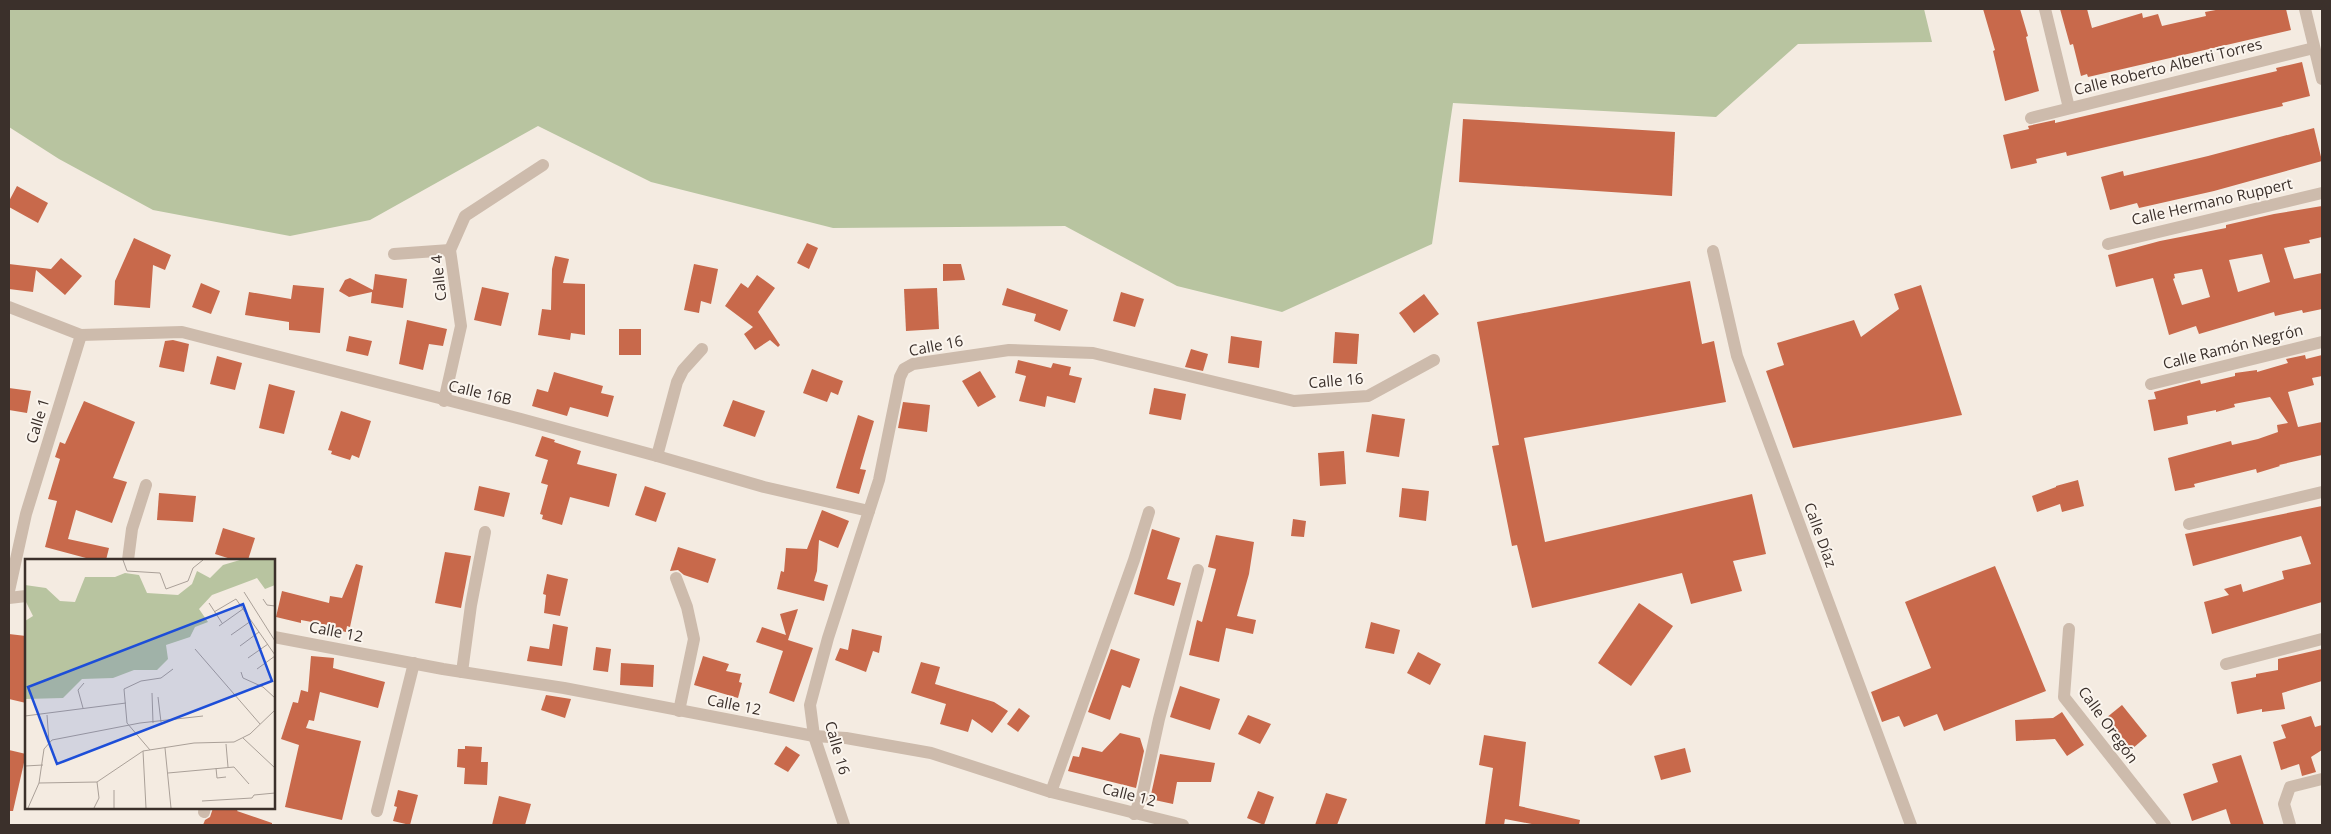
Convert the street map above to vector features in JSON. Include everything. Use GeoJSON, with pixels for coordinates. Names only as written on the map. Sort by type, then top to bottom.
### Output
{"type":"FeatureCollection","features":[{"type":"Feature","properties":{"kind":"street"},"geometry":{"type":"LineString","coordinates":[[2045,9],[2069,108]]}},
{"type":"Feature","properties":{"kind":"street"},"geometry":{"type":"LineString","coordinates":[[2305,9],[2322,79]]}},
{"type":"Feature","properties":{"kind":"street","name":"Calle Roberto Alberti Torres"},"geometry":{"type":"LineString","coordinates":[[2031,118],[2314,48]]}},
{"type":"Feature","properties":{"kind":"street","name":"Calle 4"},"geometry":{"type":"LineString","coordinates":[[444,401],[461,326],[450,250],[465,216],[543,166]]}},
{"type":"Feature","properties":{"kind":"street","name":"Calle Hermano Ruppert"},"geometry":{"type":"LineString","coordinates":[[2108,244],[2322,192]]}},
{"type":"Feature","properties":{"kind":"street"},"geometry":{"type":"LineString","coordinates":[[394,254],[450,250]]}},
{"type":"Feature","properties":{"kind":"street","name":"Calle Díaz"},"geometry":{"type":"LineString","coordinates":[[1712,252],[1737,356],[1911,825]]}},
{"type":"Feature","properties":{"kind":"street"},"geometry":{"type":"LineString","coordinates":[[9,306],[81,335]]}},
{"type":"Feature","properties":{"kind":"street","name":"Calle 16B"},"geometry":{"type":"LineString","coordinates":[[81,335],[182,332],[657,456],[764,487],[869,511]]}},
{"type":"Feature","properties":{"kind":"street","name":"Calle 1"},"geometry":{"type":"LineString","coordinates":[[9,591],[13,548],[81,335]]}},
{"type":"Feature","properties":{"kind":"street","name":"Calle Ramón Negrón"},"geometry":{"type":"LineString","coordinates":[[2151,384],[2322,342]]}},
{"type":"Feature","properties":{"kind":"street"},"geometry":{"type":"LineString","coordinates":[[657,456],[677,382],[683,370],[702,349]]}},
{"type":"Feature","properties":{"kind":"street","name":"Calle 16"},"geometry":{"type":"LineString","coordinates":[[844,825],[814,736],[810,705],[828,638],[879,480],[900,377],[904,369],[913,364],[1009,350],[1093,353],[1294,401],[1368,396],[1434,360]]}},
{"type":"Feature","properties":{"kind":"street"},"geometry":{"type":"LineString","coordinates":[[128,559],[132,529],[146,485]]}},
{"type":"Feature","properties":{"kind":"street"},"geometry":{"type":"LineString","coordinates":[[2189,524],[2322,492]]}},
{"type":"Feature","properties":{"kind":"street"},"geometry":{"type":"LineString","coordinates":[[1051,792],[1134,560],[1149,512]]}},
{"type":"Feature","properties":{"kind":"street"},"geometry":{"type":"LineString","coordinates":[[462,672],[471,605],[485,532]]}},
{"type":"Feature","properties":{"kind":"street"},"geometry":{"type":"LineString","coordinates":[[1134,814],[1142,797],[1159,718],[1198,570]]}},
{"type":"Feature","properties":{"kind":"street"},"geometry":{"type":"LineString","coordinates":[[676,578],[687,607],[694,639],[679,711]]}},
{"type":"Feature","properties":{"kind":"street"},"geometry":{"type":"LineString","coordinates":[[9,598],[25,596]]}},
{"type":"Feature","properties":{"kind":"street","name":"Calle Oregón"},"geometry":{"type":"LineString","coordinates":[[2069,630],[2064,697],[2165,825]]}},
{"type":"Feature","properties":{"kind":"street","name":"Calle 12"},"geometry":{"type":"LineString","coordinates":[[275,637],[462,672],[564,688],[814,736],[846,738],[930,753],[1051,792],[1183,825]]}},
{"type":"Feature","properties":{"kind":"street"},"geometry":{"type":"LineString","coordinates":[[2226,664],[2322,639]]}},
{"type":"Feature","properties":{"kind":"street"},"geometry":{"type":"LineString","coordinates":[[377,811],[414,663]]}},
{"type":"Feature","properties":{"kind":"street"},"geometry":{"type":"LineString","coordinates":[[2290,825],[2284,804],[2290,787],[2322,779]]}},
{"type":"Feature","properties":{"kind":"green space"},"geometry":{"type":"Polygon","coordinates":[[[9,9],[1924,9],[1932,42],[1798,44],[1716,117],[1453,103],[1432,244],[1282,312],[1177,286],[1065,226],[833,228],[651,182],[538,126],[370,220],[290,236],[153,210],[59,159],[9,127],[9,9]]]}},
{"type":"Feature","properties":{"kind":"building"},"geometry":{"type":"Polygon","coordinates":[[[1983,9],[2020,9],[2028,36],[2026,37],[2039,91],[2005,101],[1993,51],[1995,50],[1983,9]]]}},
{"type":"Feature","properties":{"kind":"building"},"geometry":{"type":"Polygon","coordinates":[[[2060,9],[2087,9],[2092,28],[2142,13],[2143,18],[2158,14],[2162,26],[2206,16],[2205,12],[2221,9],[2286,9],[2291,30],[2088,77],[2087,74],[2081,76],[2073,44],[2070,45],[2060,9]]]}},
{"type":"Feature","properties":{"kind":"building"},"geometry":{"type":"Polygon","coordinates":[[[2302,62],[2310,96],[2282,103],[2283,106],[2067,156],[2066,152],[2036,159],[2037,163],[2011,169],[2003,135],[2029,129],[2028,126],[2055,120],[2055,123],[2277,71],[2276,68],[2302,62]]]}},
{"type":"Feature","properties":{"kind":"building"},"geometry":{"type":"Polygon","coordinates":[[[1463,119],[1675,132],[1672,196],[1459,182],[1463,119]]]}},
{"type":"Feature","properties":{"kind":"building"},"geometry":{"type":"Polygon","coordinates":[[[2314,128],[2322,161],[2214,191],[2139,208],[2137,203],[2110,210],[2101,177],[2123,171],[2124,176],[2314,128]]]}},
{"type":"Feature","properties":{"kind":"building"},"geometry":{"type":"Polygon","coordinates":[[[17,186],[48,203],[38,223],[9,207],[9,201],[17,186]]]}},
{"type":"Feature","properties":{"kind":"building"},"geometry":{"type":"Polygon","coordinates":[[[2322,206],[2322,237],[2309,240],[2310,243],[2284,248],[2294,279],[2322,273],[2322,309],[2303,313],[2302,310],[2275,316],[2274,312],[2199,334],[2196,326],[2169,335],[2153,278],[2116,287],[2108,255],[2160,241],[2226,228],[2226,225],[2322,206]],[[2262,254],[2229,260],[2238,292],[2270,282],[2262,254]],[[2202,269],[2174,274],[2175,278],[2173,279],[2182,305],[2210,297],[2202,269]]]}},
{"type":"Feature","properties":{"kind":"building"},"geometry":{"type":"Polygon","coordinates":[[[134,238],[171,255],[165,270],[153,265],[150,308],[114,305],[115,281],[134,238]]]}},
{"type":"Feature","properties":{"kind":"building"},"geometry":{"type":"Polygon","coordinates":[[[807,243],[818,248],[809,269],[797,263],[807,243]]]}},
{"type":"Feature","properties":{"kind":"building"},"geometry":{"type":"Polygon","coordinates":[[[555,256],[569,259],[563,283],[585,284],[585,335],[571,333],[570,340],[538,335],[542,309],[551,310],[552,269],[555,256]]]}},
{"type":"Feature","properties":{"kind":"building"},"geometry":{"type":"Polygon","coordinates":[[[61,258],[82,276],[65,295],[36,270],[33,292],[9,289],[9,264],[51,269],[61,258]]]}},
{"type":"Feature","properties":{"kind":"building"},"geometry":{"type":"Polygon","coordinates":[[[694,264],[718,269],[711,304],[701,301],[699,313],[684,310],[694,264]]]}},
{"type":"Feature","properties":{"kind":"building"},"geometry":{"type":"Polygon","coordinates":[[[943,264],[961,264],[965,280],[943,281],[943,264]]]}},
{"type":"Feature","properties":{"kind":"building"},"geometry":{"type":"Polygon","coordinates":[[[375,274],[407,279],[403,308],[371,303],[372,292],[349,297],[339,291],[345,280],[350,278],[373,290],[375,274]]]}},
{"type":"Feature","properties":{"kind":"building"},"geometry":{"type":"Polygon","coordinates":[[[757,275],[775,288],[758,312],[780,345],[778,347],[770,340],[755,350],[744,334],[753,327],[725,306],[741,283],[748,288],[757,275]]]}},
{"type":"Feature","properties":{"kind":"building"},"geometry":{"type":"Polygon","coordinates":[[[1690,281],[1702,344],[1714,341],[1726,402],[1524,438],[1545,542],[1752,494],[1766,554],[1733,561],[1742,591],[1691,604],[1682,573],[1532,608],[1517,545],[1512,546],[1492,446],[1499,445],[1477,322],[1690,281]]]}},
{"type":"Feature","properties":{"kind":"building"},"geometry":{"type":"Polygon","coordinates":[[[201,283],[220,291],[211,314],[192,307],[201,283]]]}},
{"type":"Feature","properties":{"kind":"building"},"geometry":{"type":"Polygon","coordinates":[[[293,285],[324,288],[320,333],[289,330],[289,322],[245,315],[249,292],[291,299],[293,285]]]}},
{"type":"Feature","properties":{"kind":"building"},"geometry":{"type":"Polygon","coordinates":[[[1921,285],[1962,415],[1793,448],[1766,371],[1784,365],[1777,343],[1854,320],[1861,337],[1899,309],[1894,294],[1921,285]]]}},
{"type":"Feature","properties":{"kind":"building"},"geometry":{"type":"Polygon","coordinates":[[[482,287],[509,293],[501,326],[474,320],[482,287]]]}},
{"type":"Feature","properties":{"kind":"building"},"geometry":{"type":"Polygon","coordinates":[[[937,288],[939,329],[906,331],[904,289],[937,288]]]}},
{"type":"Feature","properties":{"kind":"building"},"geometry":{"type":"Polygon","coordinates":[[[1007,288],[1068,310],[1060,331],[1034,321],[1036,314],[1002,305],[1007,288]]]}},
{"type":"Feature","properties":{"kind":"building"},"geometry":{"type":"Polygon","coordinates":[[[1121,292],[1144,299],[1135,327],[1113,321],[1121,292]]]}},
{"type":"Feature","properties":{"kind":"building"},"geometry":{"type":"Polygon","coordinates":[[[1424,294],[1439,314],[1414,333],[1399,313],[1424,294]]]}},
{"type":"Feature","properties":{"kind":"building"},"geometry":{"type":"Polygon","coordinates":[[[407,320],[447,329],[443,346],[429,344],[423,370],[399,364],[407,320]]]}},
{"type":"Feature","properties":{"kind":"building"},"geometry":{"type":"Polygon","coordinates":[[[619,329],[641,329],[641,355],[619,355],[619,329]]]}},
{"type":"Feature","properties":{"kind":"building"},"geometry":{"type":"Polygon","coordinates":[[[1335,332],[1359,334],[1357,364],[1333,363],[1335,332]]]}},
{"type":"Feature","properties":{"kind":"building"},"geometry":{"type":"Polygon","coordinates":[[[349,336],[372,341],[368,356],[346,351],[349,336]]]}},
{"type":"Feature","properties":{"kind":"building"},"geometry":{"type":"Polygon","coordinates":[[[1231,336],[1262,341],[1259,368],[1228,363],[1231,336]]]}},
{"type":"Feature","properties":{"kind":"building"},"geometry":{"type":"Polygon","coordinates":[[[173,340],[189,344],[184,372],[159,367],[165,341],[173,340]]]}},
{"type":"Feature","properties":{"kind":"building"},"geometry":{"type":"Polygon","coordinates":[[[1191,349],[1208,354],[1203,371],[1185,367],[1191,349]]]}},
{"type":"Feature","properties":{"kind":"building"},"geometry":{"type":"Polygon","coordinates":[[[2305,355],[2306,359],[2322,355],[2322,376],[2312,378],[2314,385],[2288,392],[2298,427],[2322,422],[2322,455],[2279,465],[2257,473],[2256,469],[2194,484],[2195,487],[2175,491],[2168,458],[2231,441],[2232,445],[2258,439],[2278,432],[2277,425],[2288,423],[2270,397],[2234,404],[2235,407],[2216,412],[2216,410],[2187,416],[2188,424],[2154,431],[2148,400],[2156,399],[2154,392],[2200,380],[2201,384],[2235,376],[2235,373],[2257,370],[2257,372],[2288,363],[2286,359],[2305,355]]]}},
{"type":"Feature","properties":{"kind":"building"},"geometry":{"type":"Polygon","coordinates":[[[217,356],[242,363],[235,390],[210,384],[217,356]]]}},
{"type":"Feature","properties":{"kind":"building"},"geometry":{"type":"Polygon","coordinates":[[[1018,360],[1051,368],[1053,363],[1071,367],[1069,375],[1082,378],[1075,403],[1047,396],[1045,407],[1019,401],[1026,376],[1015,373],[1018,360]]]}},
{"type":"Feature","properties":{"kind":"building"},"geometry":{"type":"Polygon","coordinates":[[[812,369],[843,381],[838,395],[831,392],[827,402],[803,393],[812,369]]]}},
{"type":"Feature","properties":{"kind":"building"},"geometry":{"type":"Polygon","coordinates":[[[980,371],[996,397],[978,407],[962,381],[980,371]]]}},
{"type":"Feature","properties":{"kind":"building"},"geometry":{"type":"Polygon","coordinates":[[[554,372],[603,386],[601,393],[614,396],[608,417],[570,407],[567,416],[532,406],[537,389],[548,392],[554,372]]]}},
{"type":"Feature","properties":{"kind":"building"},"geometry":{"type":"Polygon","coordinates":[[[269,384],[295,391],[284,434],[259,428],[269,384]]]}},
{"type":"Feature","properties":{"kind":"building"},"geometry":{"type":"Polygon","coordinates":[[[9,388],[31,391],[27,413],[9,410],[9,388]]]}},
{"type":"Feature","properties":{"kind":"building"},"geometry":{"type":"Polygon","coordinates":[[[1154,388],[1186,394],[1181,420],[1149,414],[1154,388]]]}},
{"type":"Feature","properties":{"kind":"building"},"geometry":{"type":"Polygon","coordinates":[[[733,400],[765,411],[755,437],[723,426],[733,400]]]}},
{"type":"Feature","properties":{"kind":"building"},"geometry":{"type":"Polygon","coordinates":[[[84,401],[135,422],[113,478],[127,482],[112,523],[76,510],[68,539],[109,548],[106,559],[86,559],[45,547],[57,501],[48,499],[60,459],[55,457],[60,442],[65,444],[84,401]]]}},
{"type":"Feature","properties":{"kind":"building"},"geometry":{"type":"Polygon","coordinates":[[[903,402],[930,405],[927,432],[898,428],[903,402]]]}},
{"type":"Feature","properties":{"kind":"building"},"geometry":{"type":"Polygon","coordinates":[[[341,411],[371,421],[359,458],[352,455],[350,460],[331,454],[332,451],[328,450],[341,411]]]}},
{"type":"Feature","properties":{"kind":"building"},"geometry":{"type":"Polygon","coordinates":[[[1372,414],[1405,419],[1399,457],[1366,452],[1372,414]]]}},
{"type":"Feature","properties":{"kind":"building"},"geometry":{"type":"Polygon","coordinates":[[[858,415],[874,421],[860,469],[866,470],[859,494],[836,488],[858,415]]]}},
{"type":"Feature","properties":{"kind":"building"},"geometry":{"type":"Polygon","coordinates":[[[542,436],[581,451],[577,464],[617,474],[609,507],[570,497],[562,525],[542,519],[543,515],[540,514],[548,485],[541,483],[548,460],[535,456],[542,436]]]}},
{"type":"Feature","properties":{"kind":"building"},"geometry":{"type":"Polygon","coordinates":[[[1344,451],[1346,484],[1320,486],[1318,453],[1344,451]]]}},
{"type":"Feature","properties":{"kind":"building"},"geometry":{"type":"Polygon","coordinates":[[[2078,480],[2084,506],[2062,512],[2060,504],[2037,512],[2032,496],[2056,486],[2078,480]]]}},
{"type":"Feature","properties":{"kind":"building"},"geometry":{"type":"Polygon","coordinates":[[[479,486],[510,493],[504,517],[474,510],[479,486]]]}},
{"type":"Feature","properties":{"kind":"building"},"geometry":{"type":"Polygon","coordinates":[[[645,486],[666,493],[656,522],[635,515],[645,486]]]}},
{"type":"Feature","properties":{"kind":"building"},"geometry":{"type":"Polygon","coordinates":[[[1402,488],[1429,491],[1426,521],[1399,517],[1402,488]]]}},
{"type":"Feature","properties":{"kind":"building"},"geometry":{"type":"Polygon","coordinates":[[[159,493],[196,496],[193,522],[157,520],[159,493]]]}},
{"type":"Feature","properties":{"kind":"building"},"geometry":{"type":"Polygon","coordinates":[[[2322,506],[2322,602],[2212,634],[2204,602],[2229,595],[2224,589],[2241,584],[2243,592],[2284,579],[2282,571],[2311,564],[2301,536],[2193,566],[2185,534],[2322,506]]]}},
{"type":"Feature","properties":{"kind":"building"},"geometry":{"type":"Polygon","coordinates":[[[822,510],[849,521],[838,548],[819,540],[817,571],[814,581],[828,585],[824,601],[777,589],[781,571],[784,572],[786,548],[807,549],[822,510]]]}},
{"type":"Feature","properties":{"kind":"building"},"geometry":{"type":"Polygon","coordinates":[[[1293,519],[1306,521],[1304,537],[1291,536],[1293,519]]]}},
{"type":"Feature","properties":{"kind":"building"},"geometry":{"type":"Polygon","coordinates":[[[223,528],[255,538],[248,559],[231,559],[215,554],[223,528]]]}},
{"type":"Feature","properties":{"kind":"building"},"geometry":{"type":"Polygon","coordinates":[[[1152,529],[1180,538],[1167,579],[1181,583],[1174,606],[1134,594],[1152,529]]]}},
{"type":"Feature","properties":{"kind":"building"},"geometry":{"type":"Polygon","coordinates":[[[1216,535],[1254,542],[1249,574],[1237,616],[1256,620],[1253,634],[1226,628],[1219,662],[1189,655],[1197,620],[1202,622],[1216,569],[1208,567],[1216,535]]]}},
{"type":"Feature","properties":{"kind":"building"},"geometry":{"type":"Polygon","coordinates":[[[678,547],[716,559],[708,583],[684,575],[678,570],[670,571],[678,547]]]}},
{"type":"Feature","properties":{"kind":"building"},"geometry":{"type":"Polygon","coordinates":[[[445,552],[471,556],[461,608],[435,603],[445,552]]]}},
{"type":"Feature","properties":{"kind":"building"},"geometry":{"type":"Polygon","coordinates":[[[356,564],[363,566],[350,627],[347,626],[346,632],[332,629],[333,626],[301,620],[301,623],[276,617],[282,591],[329,603],[330,596],[342,598],[356,564]]]}},
{"type":"Feature","properties":{"kind":"building"},"geometry":{"type":"Polygon","coordinates":[[[1995,566],[2046,691],[1944,731],[1937,714],[1904,727],[1899,716],[1882,722],[1871,692],[1931,668],[1905,602],[1995,566]]]}},
{"type":"Feature","properties":{"kind":"building"},"geometry":{"type":"Polygon","coordinates":[[[547,574],[568,579],[560,616],[544,613],[546,595],[543,594],[547,574]]]}},
{"type":"Feature","properties":{"kind":"building"},"geometry":{"type":"Polygon","coordinates":[[[1639,603],[1673,626],[1631,686],[1598,663],[1639,603]]]}},
{"type":"Feature","properties":{"kind":"building"},"geometry":{"type":"Polygon","coordinates":[[[798,609],[788,640],[813,648],[794,702],[769,693],[783,651],[756,642],[762,627],[786,635],[780,614],[798,609]]]}},
{"type":"Feature","properties":{"kind":"building"},"geometry":{"type":"Polygon","coordinates":[[[1371,622],[1400,630],[1394,654],[1365,648],[1371,622]]]}},
{"type":"Feature","properties":{"kind":"building"},"geometry":{"type":"Polygon","coordinates":[[[553,624],[568,627],[562,666],[527,661],[530,646],[549,649],[553,624]]]}},
{"type":"Feature","properties":{"kind":"building"},"geometry":{"type":"Polygon","coordinates":[[[852,629],[882,636],[879,653],[873,651],[866,672],[835,660],[840,648],[848,650],[852,629]]]}},
{"type":"Feature","properties":{"kind":"building"},"geometry":{"type":"Polygon","coordinates":[[[9,634],[25,636],[25,703],[9,699],[9,634]]]}},
{"type":"Feature","properties":{"kind":"building"},"geometry":{"type":"Polygon","coordinates":[[[596,647],[611,649],[608,672],[593,670],[596,647]]]}},
{"type":"Feature","properties":{"kind":"building"},"geometry":{"type":"Polygon","coordinates":[[[1111,649],[1140,659],[1130,688],[1122,685],[1110,720],[1088,712],[1111,649]]]}},
{"type":"Feature","properties":{"kind":"building"},"geometry":{"type":"Polygon","coordinates":[[[2322,649],[2322,681],[2282,693],[2285,709],[2262,712],[2262,709],[2237,714],[2231,682],[2256,677],[2256,674],[2278,670],[2278,659],[2322,649]]]}},
{"type":"Feature","properties":{"kind":"building"},"geometry":{"type":"Polygon","coordinates":[[[1418,652],[1441,664],[1430,685],[1407,673],[1418,652]]]}},
{"type":"Feature","properties":{"kind":"building"},"geometry":{"type":"Polygon","coordinates":[[[311,656],[334,658],[333,668],[385,682],[378,708],[320,692],[314,721],[309,720],[306,728],[361,741],[342,820],[285,807],[299,745],[281,739],[293,702],[298,703],[301,690],[308,692],[311,656]]]}},
{"type":"Feature","properties":{"kind":"building"},"geometry":{"type":"Polygon","coordinates":[[[703,656],[729,664],[726,671],[741,674],[739,682],[742,683],[738,698],[694,685],[703,656]]]}},
{"type":"Feature","properties":{"kind":"building"},"geometry":{"type":"Polygon","coordinates":[[[921,662],[940,667],[935,684],[994,702],[1008,711],[992,733],[972,719],[968,732],[940,724],[946,704],[911,693],[921,662]]]}},
{"type":"Feature","properties":{"kind":"building"},"geometry":{"type":"Polygon","coordinates":[[[621,663],[654,665],[653,687],[620,685],[621,663]]]}},
{"type":"Feature","properties":{"kind":"building"},"geometry":{"type":"Polygon","coordinates":[[[1180,686],[1220,699],[1210,730],[1170,717],[1180,686]]]}},
{"type":"Feature","properties":{"kind":"building"},"geometry":{"type":"Polygon","coordinates":[[[546,695],[571,699],[565,718],[541,710],[546,695]]]}},
{"type":"Feature","properties":{"kind":"building"},"geometry":{"type":"Polygon","coordinates":[[[2122,705],[2147,736],[2132,749],[2106,718],[2122,705]]]}},
{"type":"Feature","properties":{"kind":"building"},"geometry":{"type":"Polygon","coordinates":[[[1019,708],[1030,716],[1018,732],[1007,724],[1019,708]]]}},
{"type":"Feature","properties":{"kind":"building"},"geometry":{"type":"Polygon","coordinates":[[[2062,712],[2084,745],[2067,756],[2055,739],[2016,741],[2015,720],[2053,718],[2062,712]]]}},
{"type":"Feature","properties":{"kind":"building"},"geometry":{"type":"Polygon","coordinates":[[[1248,715],[1271,724],[1260,744],[1238,734],[1248,715]]]}},
{"type":"Feature","properties":{"kind":"building"},"geometry":{"type":"Polygon","coordinates":[[[2311,716],[2315,727],[2322,725],[2322,750],[2311,757],[2316,772],[2302,776],[2299,764],[2281,770],[2273,742],[2286,738],[2281,725],[2311,716]]]}},
{"type":"Feature","properties":{"kind":"building"},"geometry":{"type":"Polygon","coordinates":[[[1120,733],[1140,738],[1144,751],[1136,788],[1068,771],[1073,756],[1079,757],[1082,747],[1102,752],[1120,733]]]}},
{"type":"Feature","properties":{"kind":"building"},"geometry":{"type":"Polygon","coordinates":[[[1484,735],[1526,742],[1519,806],[1580,820],[1579,825],[1537,825],[1505,819],[1504,825],[1485,825],[1493,768],[1479,765],[1484,735]]]}},
{"type":"Feature","properties":{"kind":"building"},"geometry":{"type":"Polygon","coordinates":[[[465,746],[482,747],[481,762],[488,762],[487,785],[464,784],[465,768],[457,767],[458,749],[465,749],[465,746]]]}},
{"type":"Feature","properties":{"kind":"building"},"geometry":{"type":"Polygon","coordinates":[[[786,746],[800,755],[788,772],[774,764],[786,746]]]}},
{"type":"Feature","properties":{"kind":"building"},"geometry":{"type":"Polygon","coordinates":[[[1685,748],[1691,772],[1661,780],[1654,756],[1685,748]]]}},
{"type":"Feature","properties":{"kind":"building"},"geometry":{"type":"Polygon","coordinates":[[[9,750],[25,754],[25,758],[13,811],[9,811],[9,750]]]}},
{"type":"Feature","properties":{"kind":"building"},"geometry":{"type":"Polygon","coordinates":[[[1160,754],[1215,763],[1211,782],[1177,782],[1173,804],[1150,799],[1160,754]]]}},
{"type":"Feature","properties":{"kind":"building"},"geometry":{"type":"Polygon","coordinates":[[[2241,755],[2264,825],[2231,825],[2226,809],[2192,821],[2183,794],[2218,782],[2212,764],[2241,755]]]}},
{"type":"Feature","properties":{"kind":"building"},"geometry":{"type":"Polygon","coordinates":[[[398,790],[418,795],[410,825],[393,821],[397,807],[394,806],[398,790]]]}},
{"type":"Feature","properties":{"kind":"building"},"geometry":{"type":"Polygon","coordinates":[[[1258,791],[1274,797],[1264,825],[1247,818],[1258,791]]]}},
{"type":"Feature","properties":{"kind":"building"},"geometry":{"type":"Polygon","coordinates":[[[1326,793],[1347,799],[1337,825],[1315,825],[1326,793]]]}},
{"type":"Feature","properties":{"kind":"building"},"geometry":{"type":"Polygon","coordinates":[[[499,796],[531,804],[525,825],[492,825],[499,796]]]}},
{"type":"Feature","properties":{"kind":"building"},"geometry":{"type":"Polygon","coordinates":[[[213,809],[238,809],[237,811],[272,823],[272,825],[203,825],[205,820],[210,817],[213,809]]]}}]}
